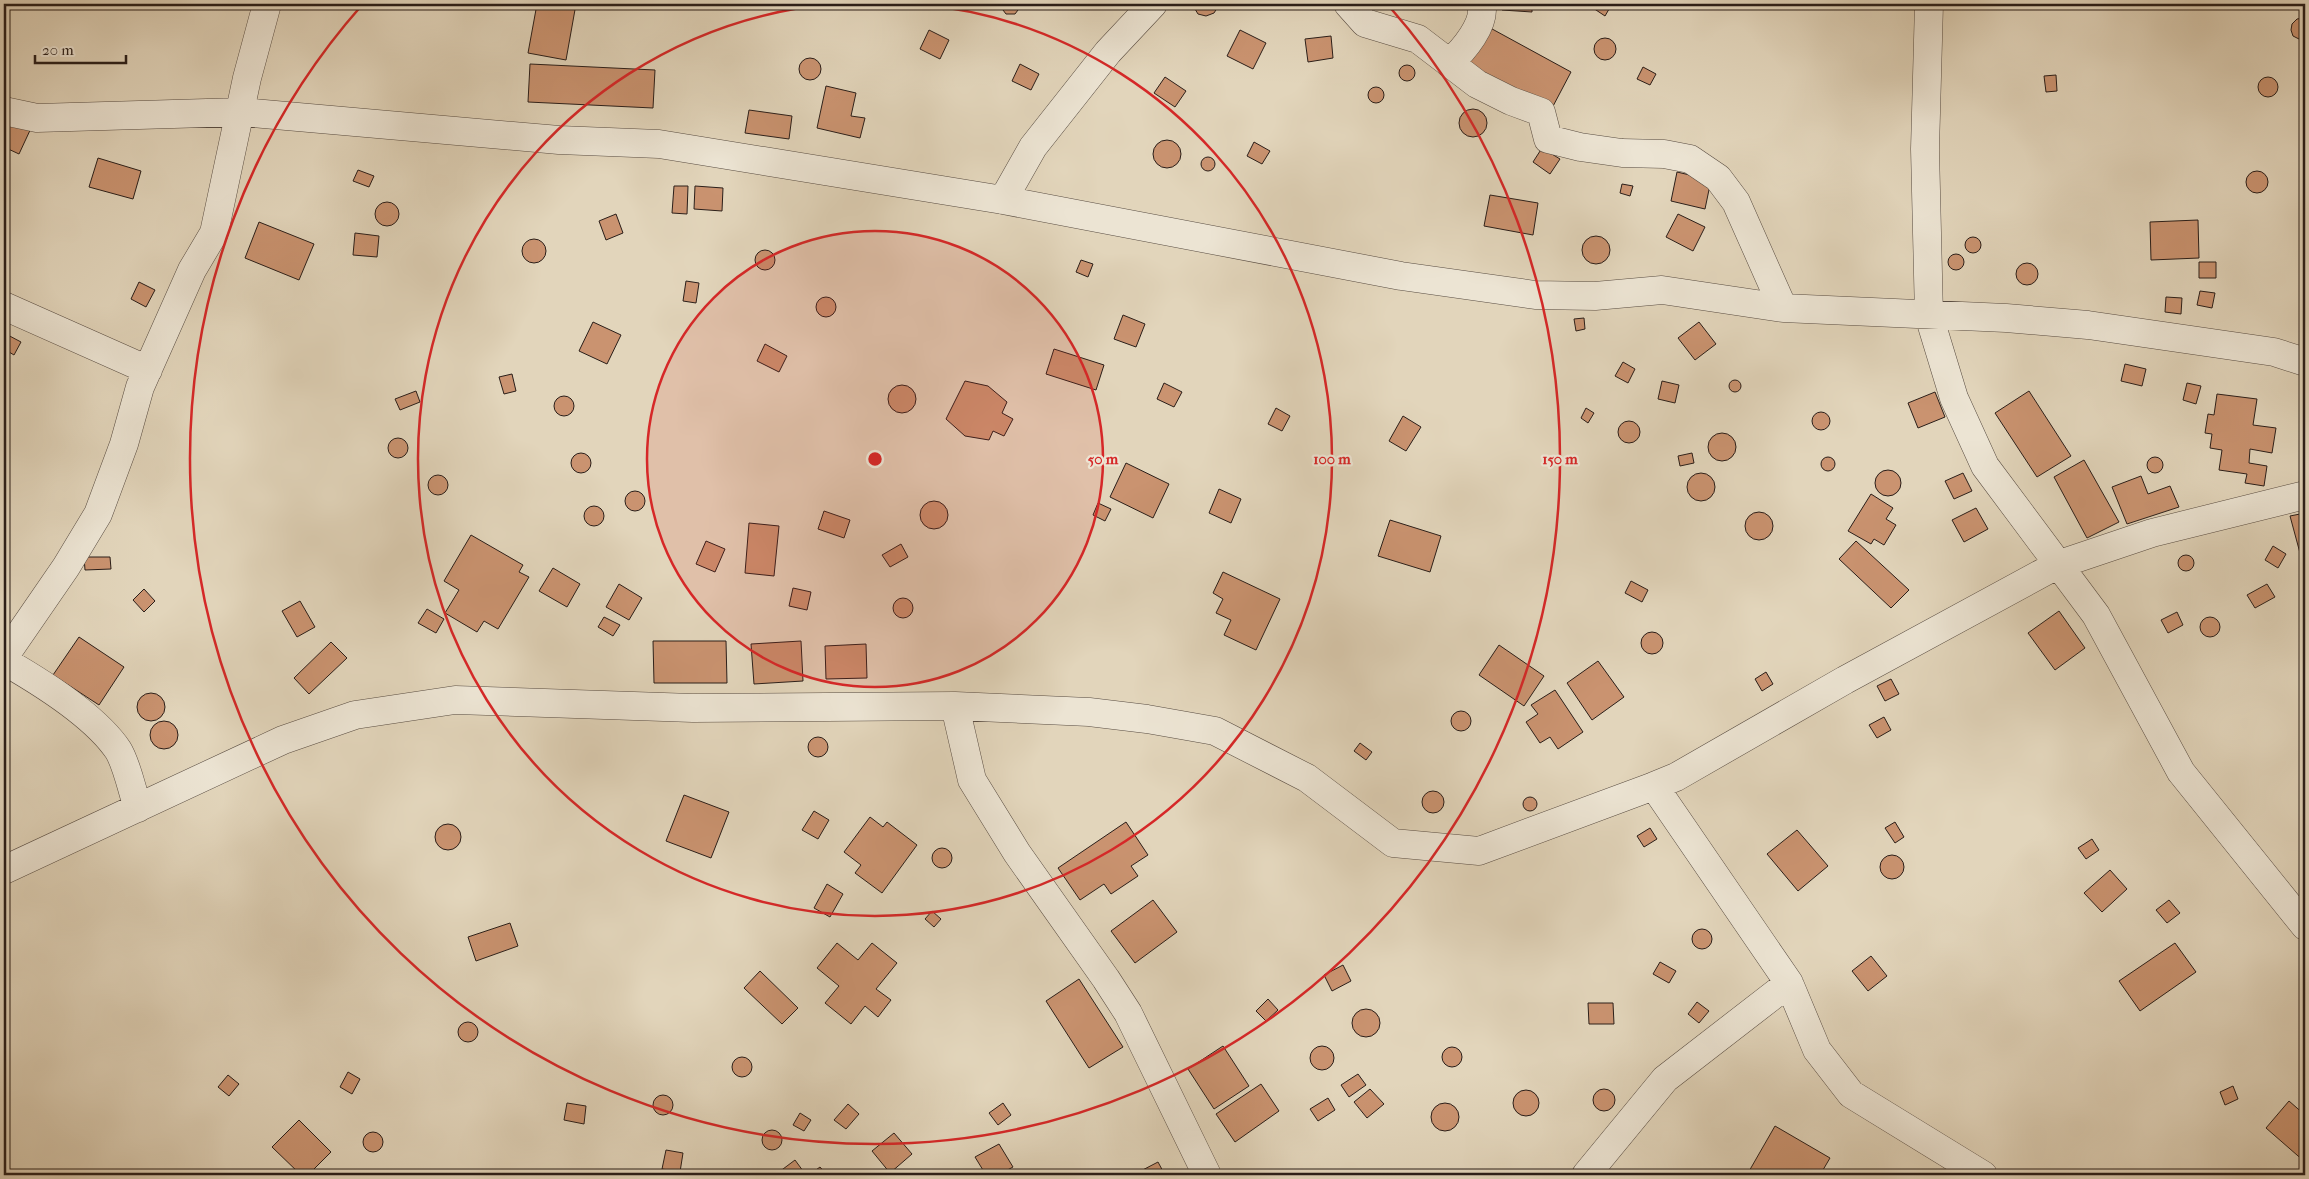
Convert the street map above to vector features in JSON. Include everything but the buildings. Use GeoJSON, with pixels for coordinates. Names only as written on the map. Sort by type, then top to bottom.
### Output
{"type":"FeatureCollection","features":[{"type":"Feature","properties":{"kind":"street"},"geometry":{"type":"LineString","coordinates":[[138,808],[118,751],[100,729],[38,680],[4,659],[66,567],[98,514],[124,444],[140,387],[192,270],[214,233],[267,4]]}},
{"type":"Feature","properties":{"kind":"street"},"geometry":{"type":"LineString","coordinates":[[1003,200],[1033,147],[1108,52],[1153,4]]}},
{"type":"Feature","properties":{"kind":"street"},"geometry":{"type":"LineString","coordinates":[[1348,4],[1365,23],[1418,39],[1477,84],[1511,101],[1541,112],[1548,139],[1622,154],[1664,154],[1690,160],[1718,178],[1736,202],[1783,308]]}},
{"type":"Feature","properties":{"kind":"street"},"geometry":{"type":"LineString","coordinates":[[1449,63],[1465,49],[1481,19],[1481,4]]}},
{"type":"Feature","properties":{"kind":"street"},"geometry":{"type":"LineString","coordinates":[[1929,4],[1925,149],[1929,316],[1954,398],[1985,466],[2096,615],[2180,772],[2305,926]]}},
{"type":"Feature","properties":{"kind":"street"},"geometry":{"type":"LineString","coordinates":[[4,112],[37,118],[241,112],[559,140],[660,144],[1003,200],[1401,276],[1525,293],[1595,296],[1662,290],[1783,308],[2006,318],[2088,325],[2274,352],[2305,362]]}},
{"type":"Feature","properties":{"kind":"street"},"geometry":{"type":"LineString","coordinates":[[4,306],[148,370]]}},
{"type":"Feature","properties":{"kind":"street"},"geometry":{"type":"LineString","coordinates":[[4,870],[283,740],[355,714],[454,700],[693,708],[955,706],[1089,712],[1215,731],[1307,778],[1393,842],[1479,850],[1676,777],[1845,680],[2057,564],[2152,533],[2305,494]]}},
{"type":"Feature","properties":{"kind":"street"},"geometry":{"type":"LineString","coordinates":[[955,706],[972,780],[1017,853],[1128,1013],[1207,1175]]}},
{"type":"Feature","properties":{"kind":"street"},"geometry":{"type":"LineString","coordinates":[[1654,786],[1789,983],[1816,1050],[1851,1094],[1983,1175]]}},
{"type":"Feature","properties":{"kind":"street"},"geometry":{"type":"LineString","coordinates":[[1586,1175],[1665,1079],[1789,983]]}}]}
